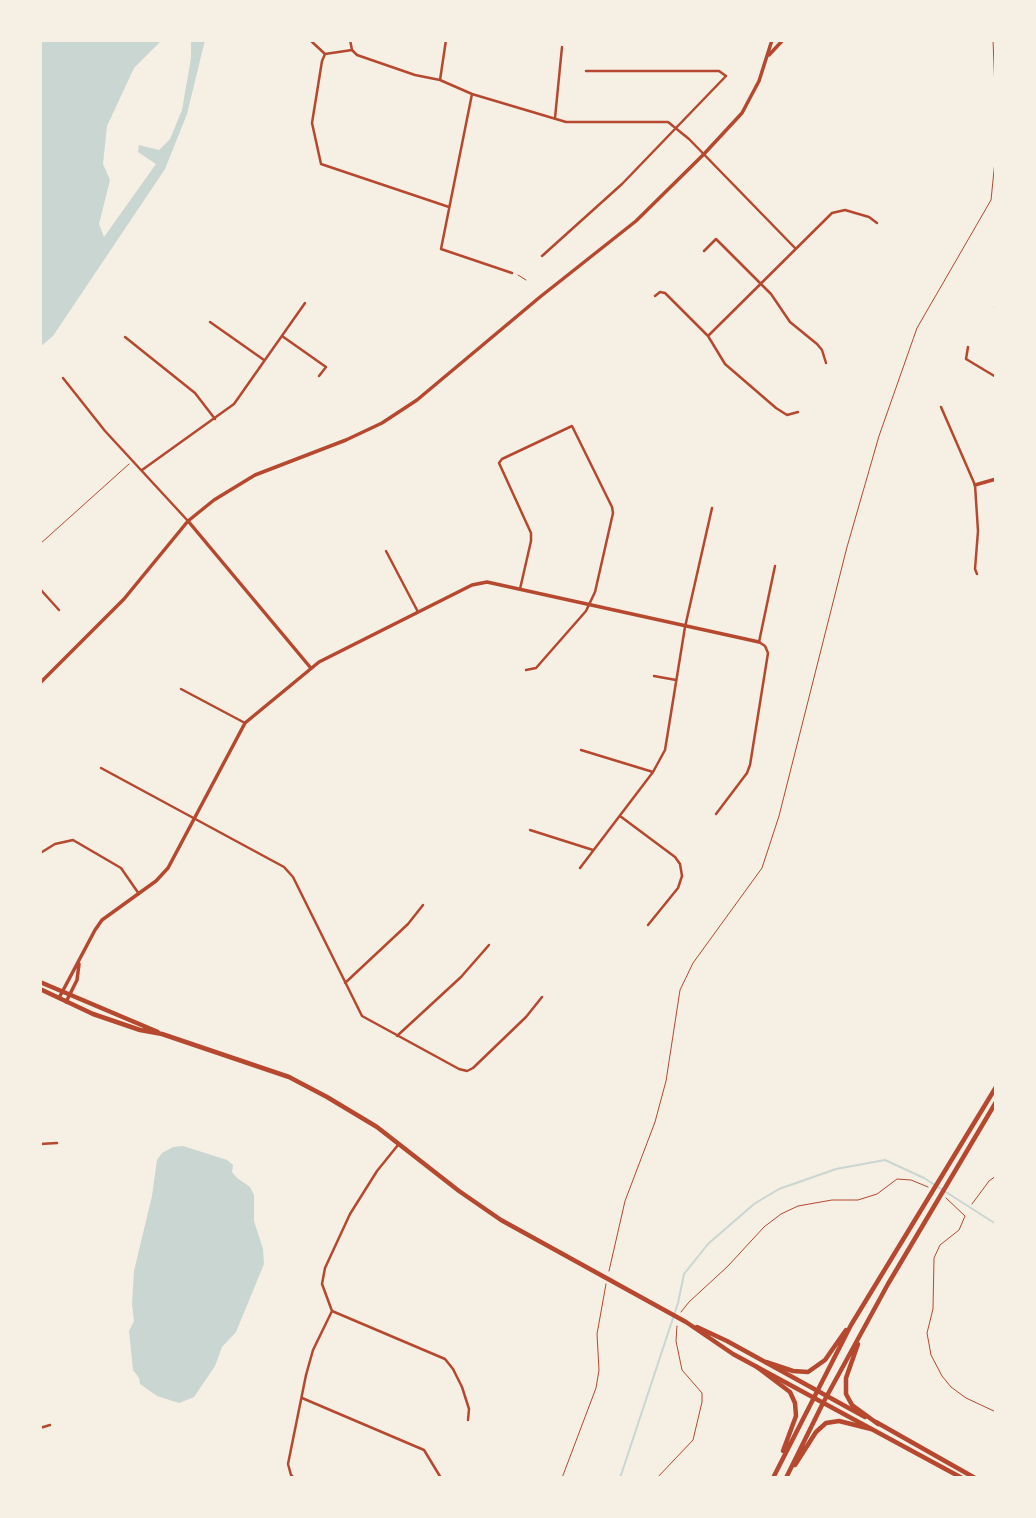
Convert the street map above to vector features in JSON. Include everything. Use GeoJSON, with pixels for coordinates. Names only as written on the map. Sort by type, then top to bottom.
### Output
{"type":"FeatureCollection","features":[{"type":"Feature","properties":{"kind":"main road"},"geometry":{"type":"LineString","coordinates":[[40,982],[162,1034]]}},
{"type":"Feature","properties":{"kind":"main road"},"geometry":{"type":"LineString","coordinates":[[40,989],[93,1014],[289,1077],[364,1118],[501,1220],[687,1323],[827,1395],[975,1478]]}},
{"type":"Feature","properties":{"kind":"main road"},"geometry":{"type":"LineString","coordinates":[[773,1478],[859,1312],[996,1087]]}},
{"type":"Feature","properties":{"kind":"main road"},"geometry":{"type":"LineString","coordinates":[[787,1478],[868,1319],[996,1102]]}},
{"type":"Feature","properties":{"kind":"main road"},"geometry":{"type":"LineString","coordinates":[[766,1362],[802,1373],[815,1370],[859,1312]]}},
{"type":"Feature","properties":{"kind":"main road"},"geometry":{"type":"LineString","coordinates":[[868,1319],[849,1367],[845,1387],[852,1405],[878,1424]]}},
{"type":"Feature","properties":{"kind":"main road"},"geometry":{"type":"LineString","coordinates":[[687,1323],[757,1367],[962,1478]]}},
{"type":"Feature","properties":{"kind":"main road"},"geometry":{"type":"LineString","coordinates":[[757,1367],[790,1392],[795,1403],[796,1416],[779,1466]]}},
{"type":"Feature","properties":{"kind":"main road"},"geometry":{"type":"LineString","coordinates":[[787,1478],[816,1432],[826,1423],[839,1421],[871,1429]]}},
{"type":"Feature","properties":{"kind":"street"},"geometry":{"type":"LineString","coordinates":[[310,40],[325,54]]}},
{"type":"Feature","properties":{"kind":"street"},"geometry":{"type":"LineString","coordinates":[[350,40],[352,50],[357,55],[566,122],[668,122],[795,248]]}},
{"type":"Feature","properties":{"kind":"street"},"geometry":{"type":"LineString","coordinates":[[440,80],[446,40]]}},
{"type":"Feature","properties":{"kind":"street"},"geometry":{"type":"LineString","coordinates":[[40,683],[124,599],[188,521],[214,500],[255,475],[382,423],[417,400],[540,296],[636,220],[704,155],[742,113],[759,81],[772,40]]}},
{"type":"Feature","properties":{"kind":"street"},"geometry":{"type":"LineString","coordinates":[[764,66],[770,53],[783,40]]}},
{"type":"Feature","properties":{"kind":"street"},"geometry":{"type":"LineString","coordinates":[[555,118],[562,47]]}},
{"type":"Feature","properties":{"kind":"street"},"geometry":{"type":"LineString","coordinates":[[325,54],[352,50]]}},
{"type":"Feature","properties":{"kind":"street"},"geometry":{"type":"LineString","coordinates":[[325,54],[312,123],[321,164],[449,207]]}},
{"type":"Feature","properties":{"kind":"street"},"geometry":{"type":"LineString","coordinates":[[542,256],[622,184],[726,76],[719,71],[586,71]]}},
{"type":"Feature","properties":{"kind":"street"},"geometry":{"type":"LineString","coordinates":[[472,94],[441,249],[512,273]]}},
{"type":"Feature","properties":{"kind":"street"},"geometry":{"type":"LineString","coordinates":[[708,336],[829,215],[840,209],[869,217],[877,223]]}},
{"type":"Feature","properties":{"kind":"street"},"geometry":{"type":"LineString","coordinates":[[704,251],[716,239],[760,283],[790,322],[822,350],[827,363]]}},
{"type":"Feature","properties":{"kind":"street"},"geometry":{"type":"LineString","coordinates":[[655,296],[660,292],[665,293],[708,336],[721,360],[783,413],[788,415],[798,412]]}},
{"type":"Feature","properties":{"kind":"street"},"geometry":{"type":"LineString","coordinates":[[142,470],[234,404],[305,303]]}},
{"type":"Feature","properties":{"kind":"street"},"geometry":{"type":"LineString","coordinates":[[210,321],[264,360]]}},
{"type":"Feature","properties":{"kind":"street"},"geometry":{"type":"LineString","coordinates":[[282,336],[326,367],[319,376]]}},
{"type":"Feature","properties":{"kind":"street"},"geometry":{"type":"LineString","coordinates":[[125,337],[195,393],[215,419]]}},
{"type":"Feature","properties":{"kind":"street"},"geometry":{"type":"LineString","coordinates":[[968,347],[966,359],[996,376]]}},
{"type":"Feature","properties":{"kind":"street"},"geometry":{"type":"LineString","coordinates":[[63,378],[132,461],[188,521],[310,667]]}},
{"type":"Feature","properties":{"kind":"street"},"geometry":{"type":"LineString","coordinates":[[941,407],[975,485],[977,574]]}},
{"type":"Feature","properties":{"kind":"street"},"geometry":{"type":"LineString","coordinates":[[520,589],[531,533],[499,463],[502,459],[572,426],[613,513],[595,592],[589,605],[581,618],[536,668],[526,670]]}},
{"type":"Feature","properties":{"kind":"street"},"geometry":{"type":"LineString","coordinates":[[975,485],[996,480]]}},
{"type":"Feature","properties":{"kind":"street"},"geometry":{"type":"LineString","coordinates":[[580,868],[653,772],[668,740],[685,626],[712,508]]}},
{"type":"Feature","properties":{"kind":"street"},"geometry":{"type":"LineString","coordinates":[[386,551],[418,612]]}},
{"type":"Feature","properties":{"kind":"street"},"geometry":{"type":"LineString","coordinates":[[759,642],[775,566]]}},
{"type":"Feature","properties":{"kind":"street"},"geometry":{"type":"LineString","coordinates":[[59,998],[102,920],[139,894],[168,868],[245,723],[310,667],[479,583],[497,583],[759,642],[765,646],[768,653],[750,765],[716,814]]}},
{"type":"Feature","properties":{"kind":"street"},"geometry":{"type":"LineString","coordinates":[[40,589],[59,610]]}},
{"type":"Feature","properties":{"kind":"street"},"geometry":{"type":"LineString","coordinates":[[654,676],[676,680]]}},
{"type":"Feature","properties":{"kind":"street"},"geometry":{"type":"LineString","coordinates":[[181,689],[245,723]]}},
{"type":"Feature","properties":{"kind":"street"},"geometry":{"type":"LineString","coordinates":[[581,750],[653,772]]}},
{"type":"Feature","properties":{"kind":"street"},"geometry":{"type":"LineString","coordinates":[[101,768],[284,867],[293,877],[362,1016],[459,1069],[467,1071],[526,1017],[542,997]]}},
{"type":"Feature","properties":{"kind":"street"},"geometry":{"type":"LineString","coordinates":[[620,817],[675,857],[680,864],[682,876],[678,888],[648,925]]}},
{"type":"Feature","properties":{"kind":"street"},"geometry":{"type":"LineString","coordinates":[[530,830],[593,850]]}},
{"type":"Feature","properties":{"kind":"street"},"geometry":{"type":"LineString","coordinates":[[42,852],[55,844],[72,840],[121,868],[139,894]]}},
{"type":"Feature","properties":{"kind":"street"},"geometry":{"type":"LineString","coordinates":[[345,983],[408,925],[423,905]]}},
{"type":"Feature","properties":{"kind":"street"},"geometry":{"type":"LineString","coordinates":[[397,1036],[461,977],[489,945]]}},
{"type":"Feature","properties":{"kind":"street"},"geometry":{"type":"LineString","coordinates":[[66,1002],[77,980],[79,962]]}},
{"type":"Feature","properties":{"kind":"street"},"geometry":{"type":"LineString","coordinates":[[40,1144],[57,1143]]}},
{"type":"Feature","properties":{"kind":"street"},"geometry":{"type":"LineString","coordinates":[[294,1478],[290,1475],[288,1464],[302,1398],[313,1350],[332,1311],[322,1284],[324,1268],[350,1214],[377,1171],[398,1145]]}},
{"type":"Feature","properties":{"kind":"street"},"geometry":{"type":"LineString","coordinates":[[332,1311],[445,1359],[453,1368],[462,1387],[469,1409],[468,1420]]}},
{"type":"Feature","properties":{"kind":"street"},"geometry":{"type":"LineString","coordinates":[[302,1398],[424,1450],[441,1478]]}},
{"type":"Feature","properties":{"kind":"street"},"geometry":{"type":"LineString","coordinates":[[40,1428],[50,1425]]}},
{"type":"Feature","properties":{"kind":"path"},"geometry":{"type":"LineString","coordinates":[[993,40],[996,115]]}},
{"type":"Feature","properties":{"kind":"path"},"geometry":{"type":"LineString","coordinates":[[608,1275],[625,1201],[666,1081],[680,990],[693,963],[762,868],[779,816],[846,547],[879,436],[917,328],[991,200],[996,151]]}},
{"type":"Feature","properties":{"kind":"path"},"geometry":{"type":"LineString","coordinates":[[512,273],[526,280]]}},
{"type":"Feature","properties":{"kind":"path"},"geometry":{"type":"LineString","coordinates":[[40,544],[132,461]]}},
{"type":"Feature","properties":{"kind":"path"},"geometry":{"type":"LineString","coordinates":[[972,1204],[996,1176]]}},
{"type":"Feature","properties":{"kind":"path"},"geometry":{"type":"LineString","coordinates":[[678,1318],[689,1301],[711,1283],[771,1220],[781,1214],[798,1206],[832,1200],[858,1200],[877,1194],[897,1179],[924,1185]]}},
{"type":"Feature","properties":{"kind":"path"},"geometry":{"type":"LineString","coordinates":[[965,1216],[959,1230],[940,1245],[934,1258],[933,1309],[929,1320],[928,1343],[930,1355],[951,1387],[966,1398],[996,1412]]}},
{"type":"Feature","properties":{"kind":"path"},"geometry":{"type":"LineString","coordinates":[[562,1478],[596,1388],[599,1370],[597,1334],[607,1283]]}},
{"type":"Feature","properties":{"kind":"path"},"geometry":{"type":"LineString","coordinates":[[657,1478],[693,1440],[702,1402],[702,1393],[682,1370],[676,1341],[677,1324]]}},
{"type":"Feature","properties":{"kind":"shaded area"},"geometry":{"type":"Polygon","coordinates":[[[40,40],[162,40],[134,68],[107,126],[103,164],[110,180],[99,224],[104,237],[156,164],[138,152],[139,145],[159,150],[170,139],[182,110],[191,58],[191,40],[205,40],[187,114],[165,169],[53,336],[40,347],[40,40]]]}},
{"type":"Feature","properties":{"kind":"shaded area"},"geometry":{"type":"Polygon","coordinates":[[[183,1146],[227,1160],[233,1165],[232,1172],[237,1178],[250,1187],[254,1195],[254,1221],[263,1249],[264,1264],[236,1332],[222,1347],[215,1366],[194,1397],[179,1403],[157,1396],[140,1384],[133,1370],[129,1331],[134,1321],[134,1271],[152,1196],[157,1160],[162,1153],[173,1147],[183,1146]]]}},
{"type":"Feature","properties":{"kind":"waterway"},"geometry":{"type":"LineString","coordinates":[[620,1478],[678,1303],[684,1274],[708,1244],[754,1204],[779,1189],[836,1169],[885,1160],[924,1178],[996,1224]]}}]}
